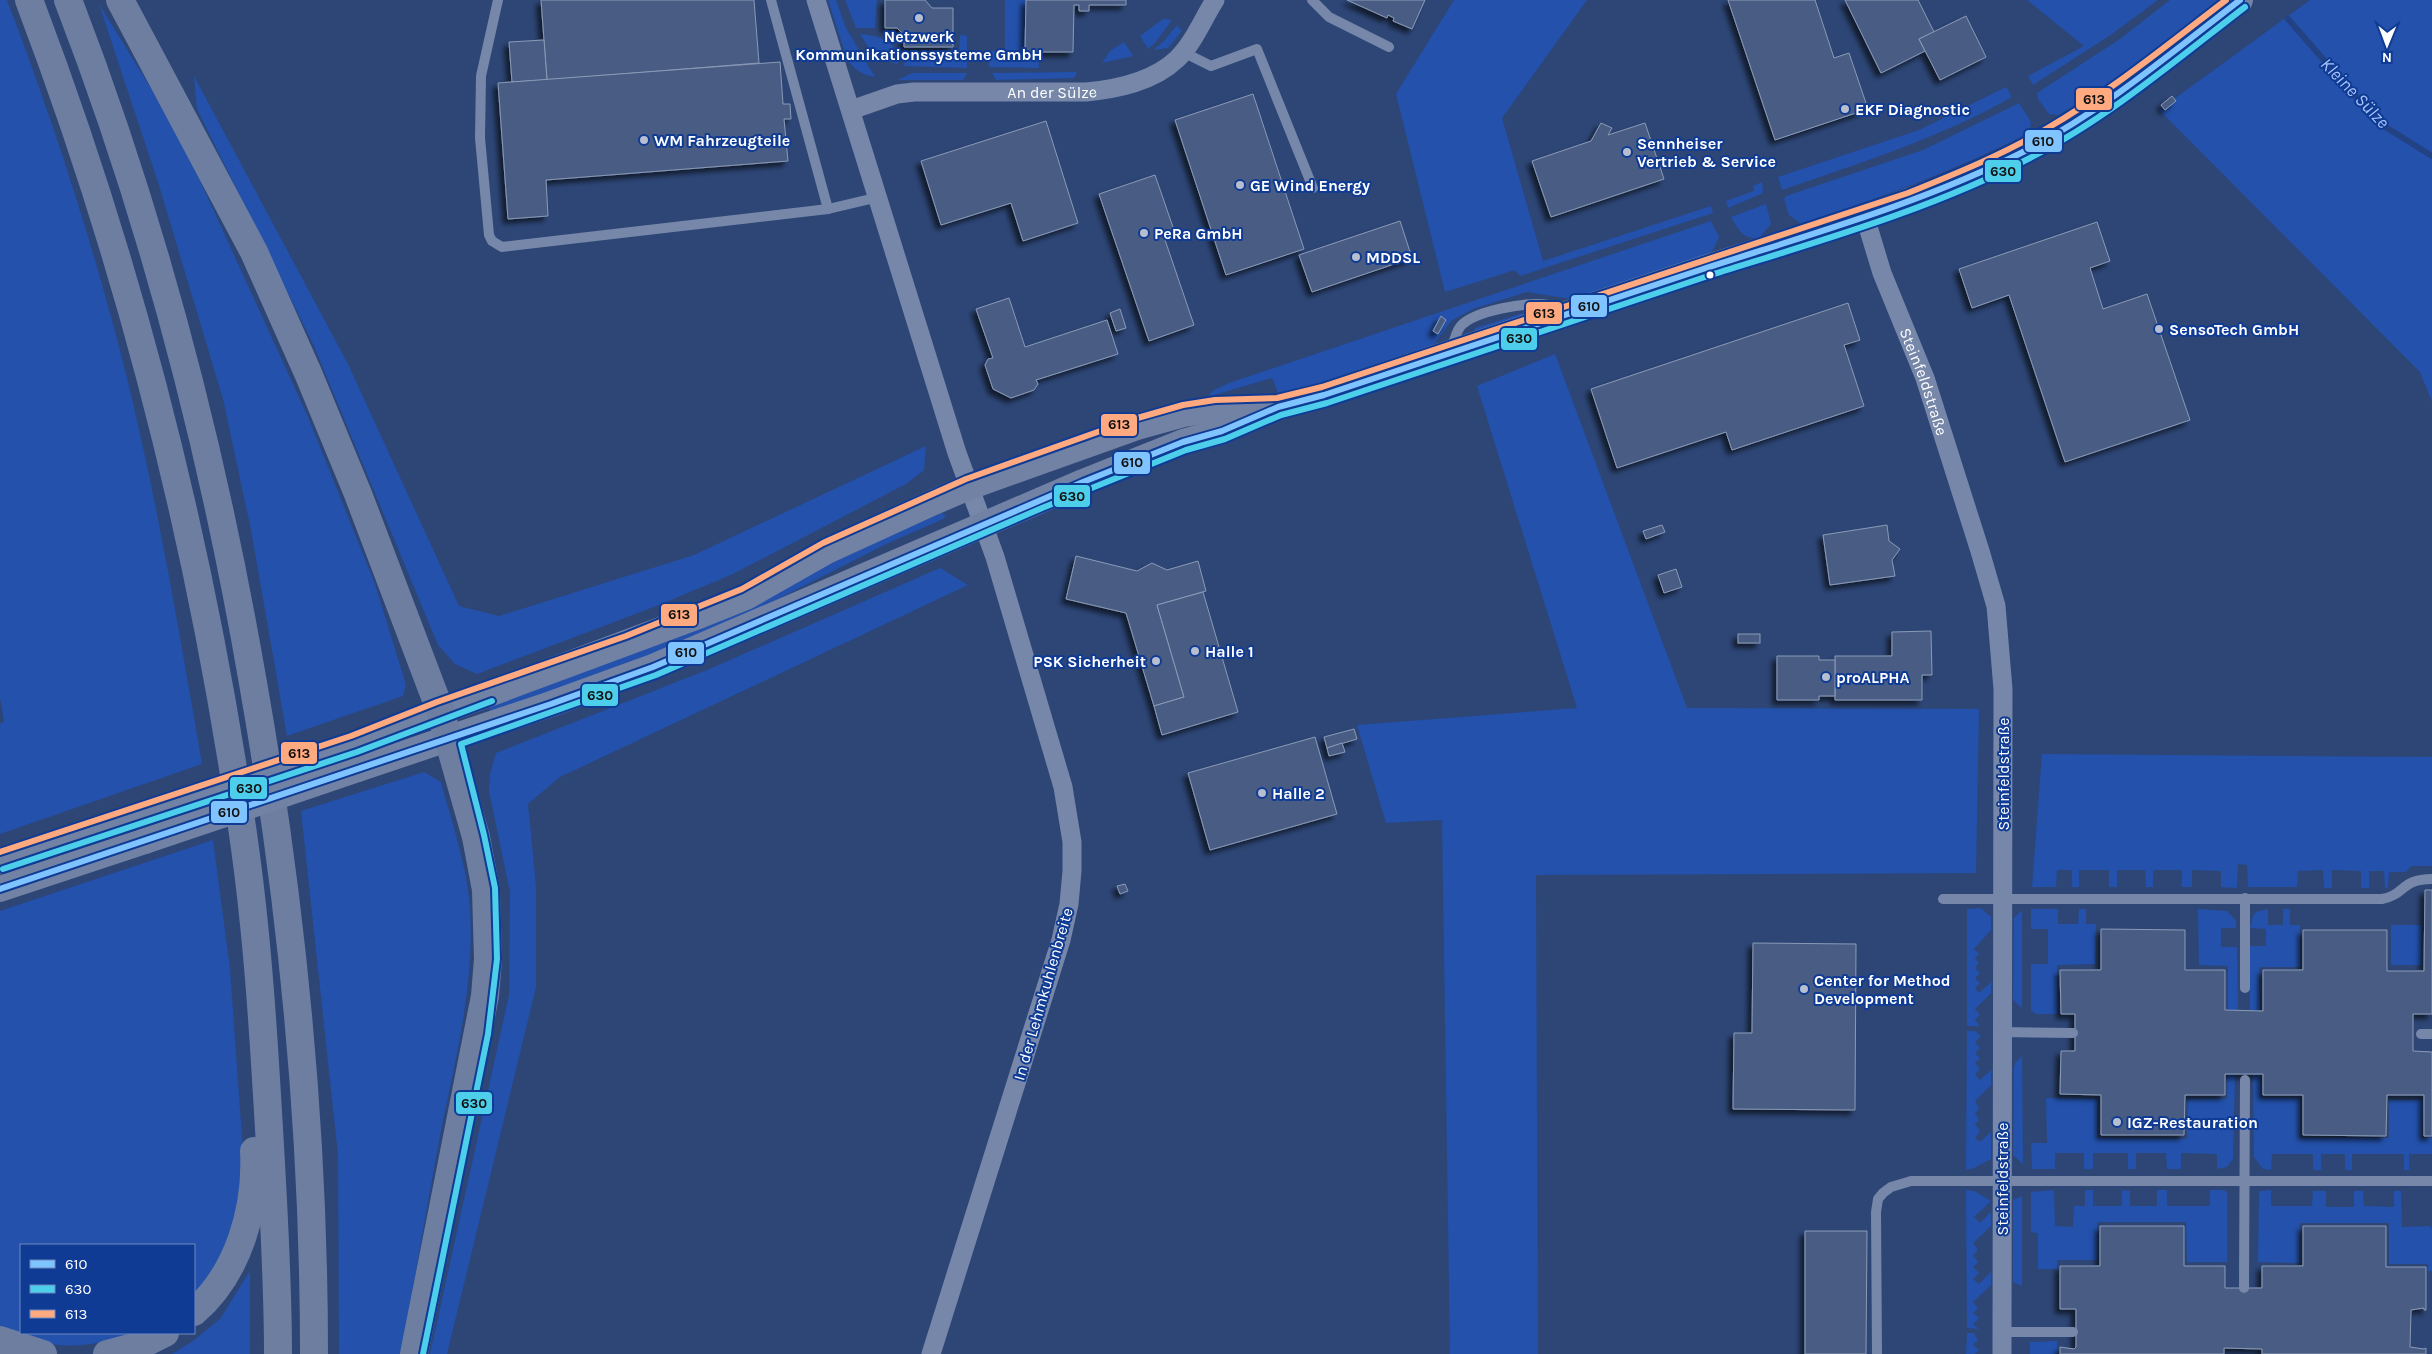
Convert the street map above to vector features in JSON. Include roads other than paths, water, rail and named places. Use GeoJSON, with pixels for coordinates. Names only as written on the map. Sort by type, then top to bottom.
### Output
{"type":"FeatureCollection","features":[{"type":"Feature","properties":{"kind":"highway"},"geometry":{"type":"LineString","coordinates":[[29,0],[82,147],[133,313],[163,427],[211,644],[243,836],[263,1026],[278,1318],[278,1354]]}},
{"type":"Feature","properties":{"kind":"highway"},"geometry":{"type":"LineString","coordinates":[[68,0],[116,138],[168,306],[198,419],[244,631],[266,749],[293,959],[308,1156],[314,1354]]}},
{"type":"Feature","properties":{"kind":"highway"},"geometry":{"type":"LineString","coordinates":[[120,0],[266,278],[355,486],[450,738],[476,837],[486,890],[488,959],[479,1032],[414,1354]]}},
{"type":"Feature","properties":{"kind":"highway"},"geometry":{"type":"LineString","coordinates":[[195,1311],[214,1291],[226,1273],[238,1251],[245,1227],[255,1172],[249,1074],[263,1026]]}},
{"type":"Feature","properties":{"kind":"highway"},"geometry":{"type":"LineString","coordinates":[[107,1354],[141,1346],[163,1334]]}},
{"type":"Feature","properties":{"kind":"highway"},"geometry":{"type":"LineString","coordinates":[[0,1340],[43,1354]]}},
{"type":"Feature","properties":{"kind":"main road"},"geometry":{"type":"LineString","coordinates":[[0,861],[140,815],[356,756],[450,738],[653,667],[1083,482],[1183,442],[1222,431],[1278,406],[1324,395],[1865,217],[1960,181],[2051,136],[2094,109],[2240,0]]}},
{"type":"Feature","properties":{"kind":"main road"},"geometry":{"type":"LineString","coordinates":[[0,889],[145,841],[356,756],[440,710],[629,644],[746,597],[870,530],[969,487],[1137,427],[1184,414],[1215,409],[1278,406]]}},
{"type":"Feature","properties":{"kind":"street"},"geometry":{"type":"LineString","coordinates":[[816,0],[969,487]]}},
{"type":"Feature","properties":{"kind":"street","name":"An der Sülze"},"geometry":{"type":"LineString","coordinates":[[851,110],[897,94],[914,92],[1104,90],[1136,83],[1162,70],[1183,52],[1215,0]]}},
{"type":"Feature","properties":{"kind":"street","name":"Steinfeldstraße"},"geometry":{"type":"LineString","coordinates":[[1865,217],[1882,273],[1924,378],[1940,424],[1996,606],[2003,689],[2002,1354]]}},
{"type":"Feature","properties":{"kind":"street","name":"In der Lehmkuhlenbreite"},"geometry":{"type":"LineString","coordinates":[[931,1354],[1044,1000],[1069,904],[1072,871],[1072,842],[1063,787],[983,524],[969,487]]}},
{"type":"Feature","properties":{"kind":"lane"},"geometry":{"type":"LineString","coordinates":[[498,0],[481,76],[480,138],[489,235],[492,241],[502,247],[828,209],[879,197]]}},
{"type":"Feature","properties":{"kind":"lane"},"geometry":{"type":"LineString","coordinates":[[771,0],[828,209]]}},
{"type":"Feature","properties":{"kind":"lane"},"geometry":{"type":"LineString","coordinates":[[1312,0],[1330,17],[1389,47]]}},
{"type":"Feature","properties":{"kind":"lane"},"geometry":{"type":"LineString","coordinates":[[1183,52],[1211,66],[1257,50],[1313,188]]}},
{"type":"Feature","properties":{"kind":"lane"},"geometry":{"type":"LineString","coordinates":[[1943,899],[2382,899],[2392,897],[2410,882],[2418,879],[2432,879]]}},
{"type":"Feature","properties":{"kind":"lane"},"geometry":{"type":"LineString","coordinates":[[2245,898],[2245,988]]}},
{"type":"Feature","properties":{"kind":"lane"},"geometry":{"type":"LineString","coordinates":[[2002,1032],[2073,1033]]}},
{"type":"Feature","properties":{"kind":"lane"},"geometry":{"type":"LineString","coordinates":[[2421,1034],[2432,1034]]}},
{"type":"Feature","properties":{"kind":"lane"},"geometry":{"type":"LineString","coordinates":[[2244,1288],[2245,1080]]}},
{"type":"Feature","properties":{"kind":"lane"},"geometry":{"type":"LineString","coordinates":[[1877,1354],[1878,1199],[1890,1187],[1911,1181],[2002,1179],[2432,1181]]}},
{"type":"Feature","properties":{"kind":"lane"},"geometry":{"type":"LineString","coordinates":[[2002,1332],[2073,1332]]}},
{"type":"Feature","properties":{"kind":"waterway","name":"Kleine Sülze"},"geometry":{"type":"LineString","coordinates":[[2288,19],[2379,123],[2432,156]]}},
{"type":"Feature","properties":{"kind":"place","name":"Netzwerk Kommunikationssysteme GmbH"},"geometry":{"type":"Point","coordinates":[919,18]}},
{"type":"Feature","properties":{"kind":"place","name":"EKF Diagnostic"},"geometry":{"type":"Point","coordinates":[1845,109]}},
{"type":"Feature","properties":{"kind":"place","name":"WM Fahrzeugteile"},"geometry":{"type":"Point","coordinates":[644,140]}},
{"type":"Feature","properties":{"kind":"place","name":"Sennheiser Vertrieb & Service"},"geometry":{"type":"Point","coordinates":[1627,152]}},
{"type":"Feature","properties":{"kind":"place","name":"GE Wind Energy"},"geometry":{"type":"Point","coordinates":[1240,185]}},
{"type":"Feature","properties":{"kind":"place","name":"PeRa GmbH"},"geometry":{"type":"Point","coordinates":[1144,233]}},
{"type":"Feature","properties":{"kind":"place","name":"MDDSL"},"geometry":{"type":"Point","coordinates":[1356,257]}},
{"type":"Feature","properties":{"kind":"place","name":"SensoTech GmbH"},"geometry":{"type":"Point","coordinates":[2159,329]}},
{"type":"Feature","properties":{"kind":"place","name":"Halle 1"},"geometry":{"type":"Point","coordinates":[1195,651]}},
{"type":"Feature","properties":{"kind":"place","name":"PSK Sicherheit"},"geometry":{"type":"Point","coordinates":[1156,661]}},
{"type":"Feature","properties":{"kind":"place","name":"proALPHA"},"geometry":{"type":"Point","coordinates":[1826,677]}},
{"type":"Feature","properties":{"kind":"place","name":"Halle 2"},"geometry":{"type":"Point","coordinates":[1262,793]}},
{"type":"Feature","properties":{"kind":"place","name":"Center for Method Development"},"geometry":{"type":"Point","coordinates":[1804,989]}},
{"type":"Feature","properties":{"kind":"place","name":"IGZ-Restauration"},"geometry":{"type":"Point","coordinates":[2117,1122]}}]}
